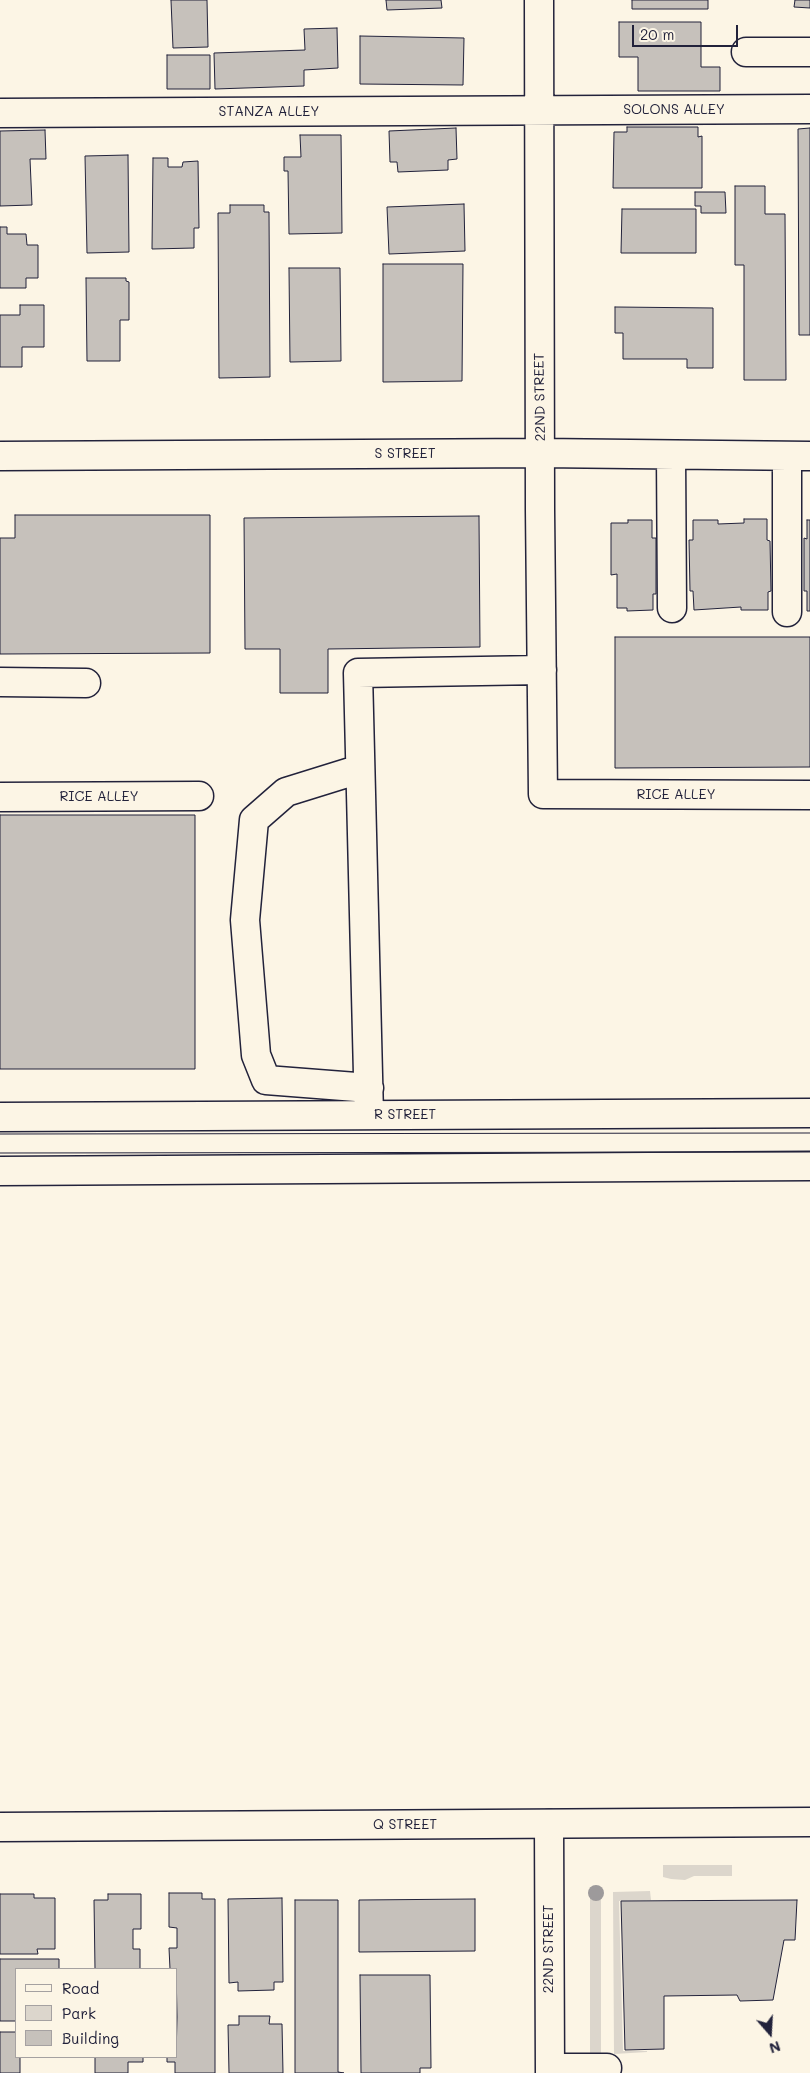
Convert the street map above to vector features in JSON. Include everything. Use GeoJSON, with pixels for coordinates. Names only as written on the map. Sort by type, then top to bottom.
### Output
{"type":"FeatureCollection","features":[{"type":"Feature","properties":{"kind":"street","name":"22ND STREET"},"geometry":{"type":"LineString","coordinates":[[539,0],[538,111],[543,794]]}},
{"type":"Feature","properties":{"kind":"street"},"geometry":{"type":"LineString","coordinates":[[746,52],[810,52]]}},
{"type":"Feature","properties":{"kind":"street","name":"SOLONS ALLEY"},"geometry":{"type":"LineString","coordinates":[[538,111],[810,110]]}},
{"type":"Feature","properties":{"kind":"street","name":"STANZA ALLEY"},"geometry":{"type":"LineString","coordinates":[[0,113],[538,111]]}},
{"type":"Feature","properties":{"kind":"street","name":"S STREET"},"geometry":{"type":"LineString","coordinates":[[0,456],[541,454],[798,456]]}},
{"type":"Feature","properties":{"kind":"street"},"geometry":{"type":"LineString","coordinates":[[671,455],[672,608]]}},
{"type":"Feature","properties":{"kind":"street"},"geometry":{"type":"LineString","coordinates":[[787,612],[798,456]]}},
{"type":"Feature","properties":{"kind":"street"},"geometry":{"type":"LineString","coordinates":[[369,1115],[358,672],[542,670]]}},
{"type":"Feature","properties":{"kind":"street"},"geometry":{"type":"LineString","coordinates":[[0,682],[86,683]]}},
{"type":"Feature","properties":{"kind":"street"},"geometry":{"type":"LineString","coordinates":[[360,769],[286,792],[254,820],[246,920],[256,1055],[266,1080],[369,1088]]}},
{"type":"Feature","properties":{"kind":"street","name":"RICE ALLEY"},"geometry":{"type":"LineString","coordinates":[[543,794],[810,794]]}},
{"type":"Feature","properties":{"kind":"street","name":"RICE ALLEY"},"geometry":{"type":"LineString","coordinates":[[0,797],[199,796]]}},
{"type":"Feature","properties":{"kind":"street","name":"R STREET"},"geometry":{"type":"LineString","coordinates":[[0,1117],[810,1113]]}},
{"type":"Feature","properties":{"kind":"street"},"geometry":{"type":"LineString","coordinates":[[0,1171],[810,1166]]}},
{"type":"Feature","properties":{"kind":"street","name":"Q STREET"},"geometry":{"type":"LineString","coordinates":[[0,1827],[810,1822]]}},
{"type":"Feature","properties":{"kind":"street","name":"22ND STREET"},"geometry":{"type":"LineString","coordinates":[[549,1824],[550,2071]]}},
{"type":"Feature","properties":{"kind":"street"},"geometry":{"type":"LineString","coordinates":[[550,2071],[607,2068]]}},
{"type":"Feature","properties":{"kind":"green space"},"geometry":{"type":"Polygon","coordinates":[[[663,1865],[732,1865],[732,1876],[694,1876],[685,1880],[671,1879],[663,1877],[663,1865]]]}},
{"type":"Feature","properties":{"kind":"green space"},"geometry":{"type":"Polygon","coordinates":[[[590,1887],[601,1887],[601,2055],[590,2055],[590,1887]]]}},
{"type":"Feature","properties":{"kind":"green space"},"geometry":{"type":"Polygon","coordinates":[[[650,1891],[651,1900],[619,1901],[623,2051],[647,2052],[614,2054],[613,1892],[650,1891]]]}},
{"type":"Feature","properties":{"kind":"building"},"geometry":{"type":"Polygon","coordinates":[[[171,0],[207,0],[208,47],[173,48],[171,0]]]}},
{"type":"Feature","properties":{"kind":"building"},"geometry":{"type":"Polygon","coordinates":[[[386,0],[441,0],[442,8],[387,10],[386,0]]]}},
{"type":"Feature","properties":{"kind":"building"},"geometry":{"type":"Polygon","coordinates":[[[632,0],[708,0],[708,9],[632,9],[632,0]]]}},
{"type":"Feature","properties":{"kind":"building"},"geometry":{"type":"Polygon","coordinates":[[[795,0],[810,0],[810,8],[794,7],[795,0]]]}},
{"type":"Feature","properties":{"kind":"building"},"geometry":{"type":"Polygon","coordinates":[[[619,22],[701,22],[701,67],[720,67],[720,91],[638,91],[638,57],[619,57],[619,22]]]}},
{"type":"Feature","properties":{"kind":"building"},"geometry":{"type":"Polygon","coordinates":[[[337,28],[338,68],[304,70],[304,86],[215,89],[214,53],[305,50],[304,29],[337,28]]]}},
{"type":"Feature","properties":{"kind":"building"},"geometry":{"type":"Polygon","coordinates":[[[360,36],[464,38],[463,85],[360,84],[360,36]]]}},
{"type":"Feature","properties":{"kind":"building"},"geometry":{"type":"Polygon","coordinates":[[[167,55],[210,55],[210,89],[167,89],[167,55]]]}},
{"type":"Feature","properties":{"kind":"building"},"geometry":{"type":"Polygon","coordinates":[[[627,127],[698,127],[698,137],[702,136],[702,188],[613,188],[614,132],[627,132],[627,127]]]}},
{"type":"Feature","properties":{"kind":"building"},"geometry":{"type":"Polygon","coordinates":[[[456,128],[457,159],[448,160],[448,170],[398,172],[397,162],[390,162],[389,131],[456,128]]]}},
{"type":"Feature","properties":{"kind":"building"},"geometry":{"type":"Polygon","coordinates":[[[810,128],[810,335],[799,335],[798,129],[810,128]]]}},
{"type":"Feature","properties":{"kind":"building"},"geometry":{"type":"Polygon","coordinates":[[[45,130],[46,159],[30,159],[32,205],[0,206],[0,131],[45,130]]]}},
{"type":"Feature","properties":{"kind":"building"},"geometry":{"type":"Polygon","coordinates":[[[300,135],[341,135],[342,233],[289,234],[288,171],[284,171],[284,157],[301,157],[300,135]]]}},
{"type":"Feature","properties":{"kind":"building"},"geometry":{"type":"Polygon","coordinates":[[[128,155],[129,252],[87,253],[85,156],[128,155]]]}},
{"type":"Feature","properties":{"kind":"building"},"geometry":{"type":"Polygon","coordinates":[[[153,158],[168,158],[168,167],[182,167],[183,162],[198,161],[199,228],[194,228],[194,248],[152,249],[153,158]]]}},
{"type":"Feature","properties":{"kind":"building"},"geometry":{"type":"Polygon","coordinates":[[[735,186],[765,186],[765,214],[785,214],[786,380],[744,380],[744,265],[735,265],[735,186]]]}},
{"type":"Feature","properties":{"kind":"building"},"geometry":{"type":"Polygon","coordinates":[[[695,192],[725,192],[726,213],[701,213],[701,206],[695,206],[695,192]]]}},
{"type":"Feature","properties":{"kind":"building"},"geometry":{"type":"Polygon","coordinates":[[[464,204],[465,251],[389,254],[387,207],[464,204]]]}},
{"type":"Feature","properties":{"kind":"building"},"geometry":{"type":"Polygon","coordinates":[[[230,205],[264,205],[264,212],[269,212],[270,377],[219,378],[218,213],[230,213],[230,205]]]}},
{"type":"Feature","properties":{"kind":"building"},"geometry":{"type":"Polygon","coordinates":[[[622,209],[696,209],[696,253],[621,253],[622,209]]]}},
{"type":"Feature","properties":{"kind":"building"},"geometry":{"type":"Polygon","coordinates":[[[0,227],[7,227],[7,234],[26,234],[27,245],[38,245],[38,278],[26,278],[26,288],[0,288],[0,227]]]}},
{"type":"Feature","properties":{"kind":"building"},"geometry":{"type":"Polygon","coordinates":[[[383,264],[463,264],[462,381],[383,382],[383,264]]]}},
{"type":"Feature","properties":{"kind":"building"},"geometry":{"type":"Polygon","coordinates":[[[289,268],[340,268],[341,361],[290,362],[289,268]]]}},
{"type":"Feature","properties":{"kind":"building"},"geometry":{"type":"Polygon","coordinates":[[[86,278],[126,278],[126,281],[129,282],[129,320],[120,320],[120,361],[87,361],[86,278]]]}},
{"type":"Feature","properties":{"kind":"building"},"geometry":{"type":"Polygon","coordinates":[[[20,305],[44,305],[44,347],[22,347],[22,367],[0,367],[0,315],[20,315],[20,305]]]}},
{"type":"Feature","properties":{"kind":"building"},"geometry":{"type":"Polygon","coordinates":[[[615,307],[713,308],[713,368],[687,368],[687,359],[623,359],[623,333],[615,333],[615,307]]]}},
{"type":"Feature","properties":{"kind":"building"},"geometry":{"type":"Polygon","coordinates":[[[15,515],[210,515],[210,653],[0,654],[0,538],[15,538],[15,515]]]}},
{"type":"Feature","properties":{"kind":"building"},"geometry":{"type":"Polygon","coordinates":[[[479,516],[480,647],[328,649],[328,693],[280,693],[280,649],[245,649],[244,518],[479,516]]]}},
{"type":"Feature","properties":{"kind":"building"},"geometry":{"type":"Polygon","coordinates":[[[744,519],[767,519],[767,540],[770,541],[771,591],[768,592],[768,610],[741,610],[741,607],[694,610],[693,591],[690,591],[689,540],[693,540],[693,520],[718,520],[718,524],[744,523],[744,519]]]}},
{"type":"Feature","properties":{"kind":"building"},"geometry":{"type":"Polygon","coordinates":[[[628,520],[652,520],[652,538],[656,538],[656,594],[653,594],[653,610],[627,611],[627,608],[617,608],[617,574],[611,575],[611,523],[628,523],[628,520]]]}},
{"type":"Feature","properties":{"kind":"building"},"geometry":{"type":"Polygon","coordinates":[[[807,520],[810,520],[810,611],[807,611],[807,591],[804,591],[804,538],[807,539],[807,520]]]}},
{"type":"Feature","properties":{"kind":"building"},"geometry":{"type":"Polygon","coordinates":[[[615,637],[810,637],[810,767],[615,768],[615,637]]]}},
{"type":"Feature","properties":{"kind":"building"},"geometry":{"type":"Polygon","coordinates":[[[0,815],[195,815],[195,1069],[0,1069],[0,815]]]}},
{"type":"Feature","properties":{"kind":"building"},"geometry":{"type":"Polygon","coordinates":[[[169,1893],[202,1893],[202,1899],[215,1899],[215,2073],[175,2073],[175,2062],[167,2062],[167,2058],[178,2058],[178,1968],[170,1968],[169,1948],[177,1948],[177,1928],[169,1927],[169,1893]]]}},
{"type":"Feature","properties":{"kind":"building"},"geometry":{"type":"Polygon","coordinates":[[[0,1894],[34,1894],[34,1898],[55,1898],[55,1949],[37,1949],[38,1954],[0,1954],[0,1894]]]}},
{"type":"Feature","properties":{"kind":"building"},"geometry":{"type":"Polygon","coordinates":[[[108,1894],[141,1894],[141,1929],[133,1929],[133,1949],[140,1949],[140,1968],[95,1968],[94,1900],[108,1900],[108,1894]]]}},
{"type":"Feature","properties":{"kind":"building"},"geometry":{"type":"Polygon","coordinates":[[[282,1898],[283,1982],[274,1982],[274,1990],[238,1991],[238,1982],[229,1983],[228,1899],[282,1898]]]}},
{"type":"Feature","properties":{"kind":"building"},"geometry":{"type":"Polygon","coordinates":[[[475,1899],[475,1951],[359,1952],[359,1900],[475,1899]]]}},
{"type":"Feature","properties":{"kind":"building"},"geometry":{"type":"Polygon","coordinates":[[[295,1900],[338,1900],[338,2072],[344,2073],[295,2073],[295,1900]]]}},
{"type":"Feature","properties":{"kind":"building"},"geometry":{"type":"Polygon","coordinates":[[[797,1900],[795,1940],[784,1940],[773,2000],[740,2001],[737,1995],[664,1996],[664,2049],[625,2050],[621,1901],[797,1900]]]}},
{"type":"Feature","properties":{"kind":"building"},"geometry":{"type":"Polygon","coordinates":[[[0,1959],[59,1959],[59,1968],[15,1968],[15,2021],[0,2021],[0,1959]]]}},
{"type":"Feature","properties":{"kind":"building"},"geometry":{"type":"Polygon","coordinates":[[[360,1975],[430,1975],[431,2068],[420,2068],[420,2073],[361,2073],[360,1975]]]}},
{"type":"Feature","properties":{"kind":"building"},"geometry":{"type":"Polygon","coordinates":[[[239,2016],[270,2016],[269,2024],[282,2024],[283,2073],[229,2073],[228,2025],[239,2025],[239,2016]]]}},
{"type":"Feature","properties":{"kind":"building"},"geometry":{"type":"Polygon","coordinates":[[[0,2032],[15,2032],[15,2058],[20,2058],[20,2073],[0,2073],[0,2032]]]}},
{"type":"Feature","properties":{"kind":"building"},"geometry":{"type":"Polygon","coordinates":[[[95,2058],[143,2058],[143,2062],[128,2062],[128,2073],[95,2073],[95,2058]]]}},
{"type":"Feature","properties":{"kind":"tram line"},"geometry":{"type":"LineString","coordinates":[[0,1134],[810,1133]]}},
{"type":"Feature","properties":{"kind":"tram line"},"geometry":{"type":"LineString","coordinates":[[0,1153],[810,1152]]}}]}
